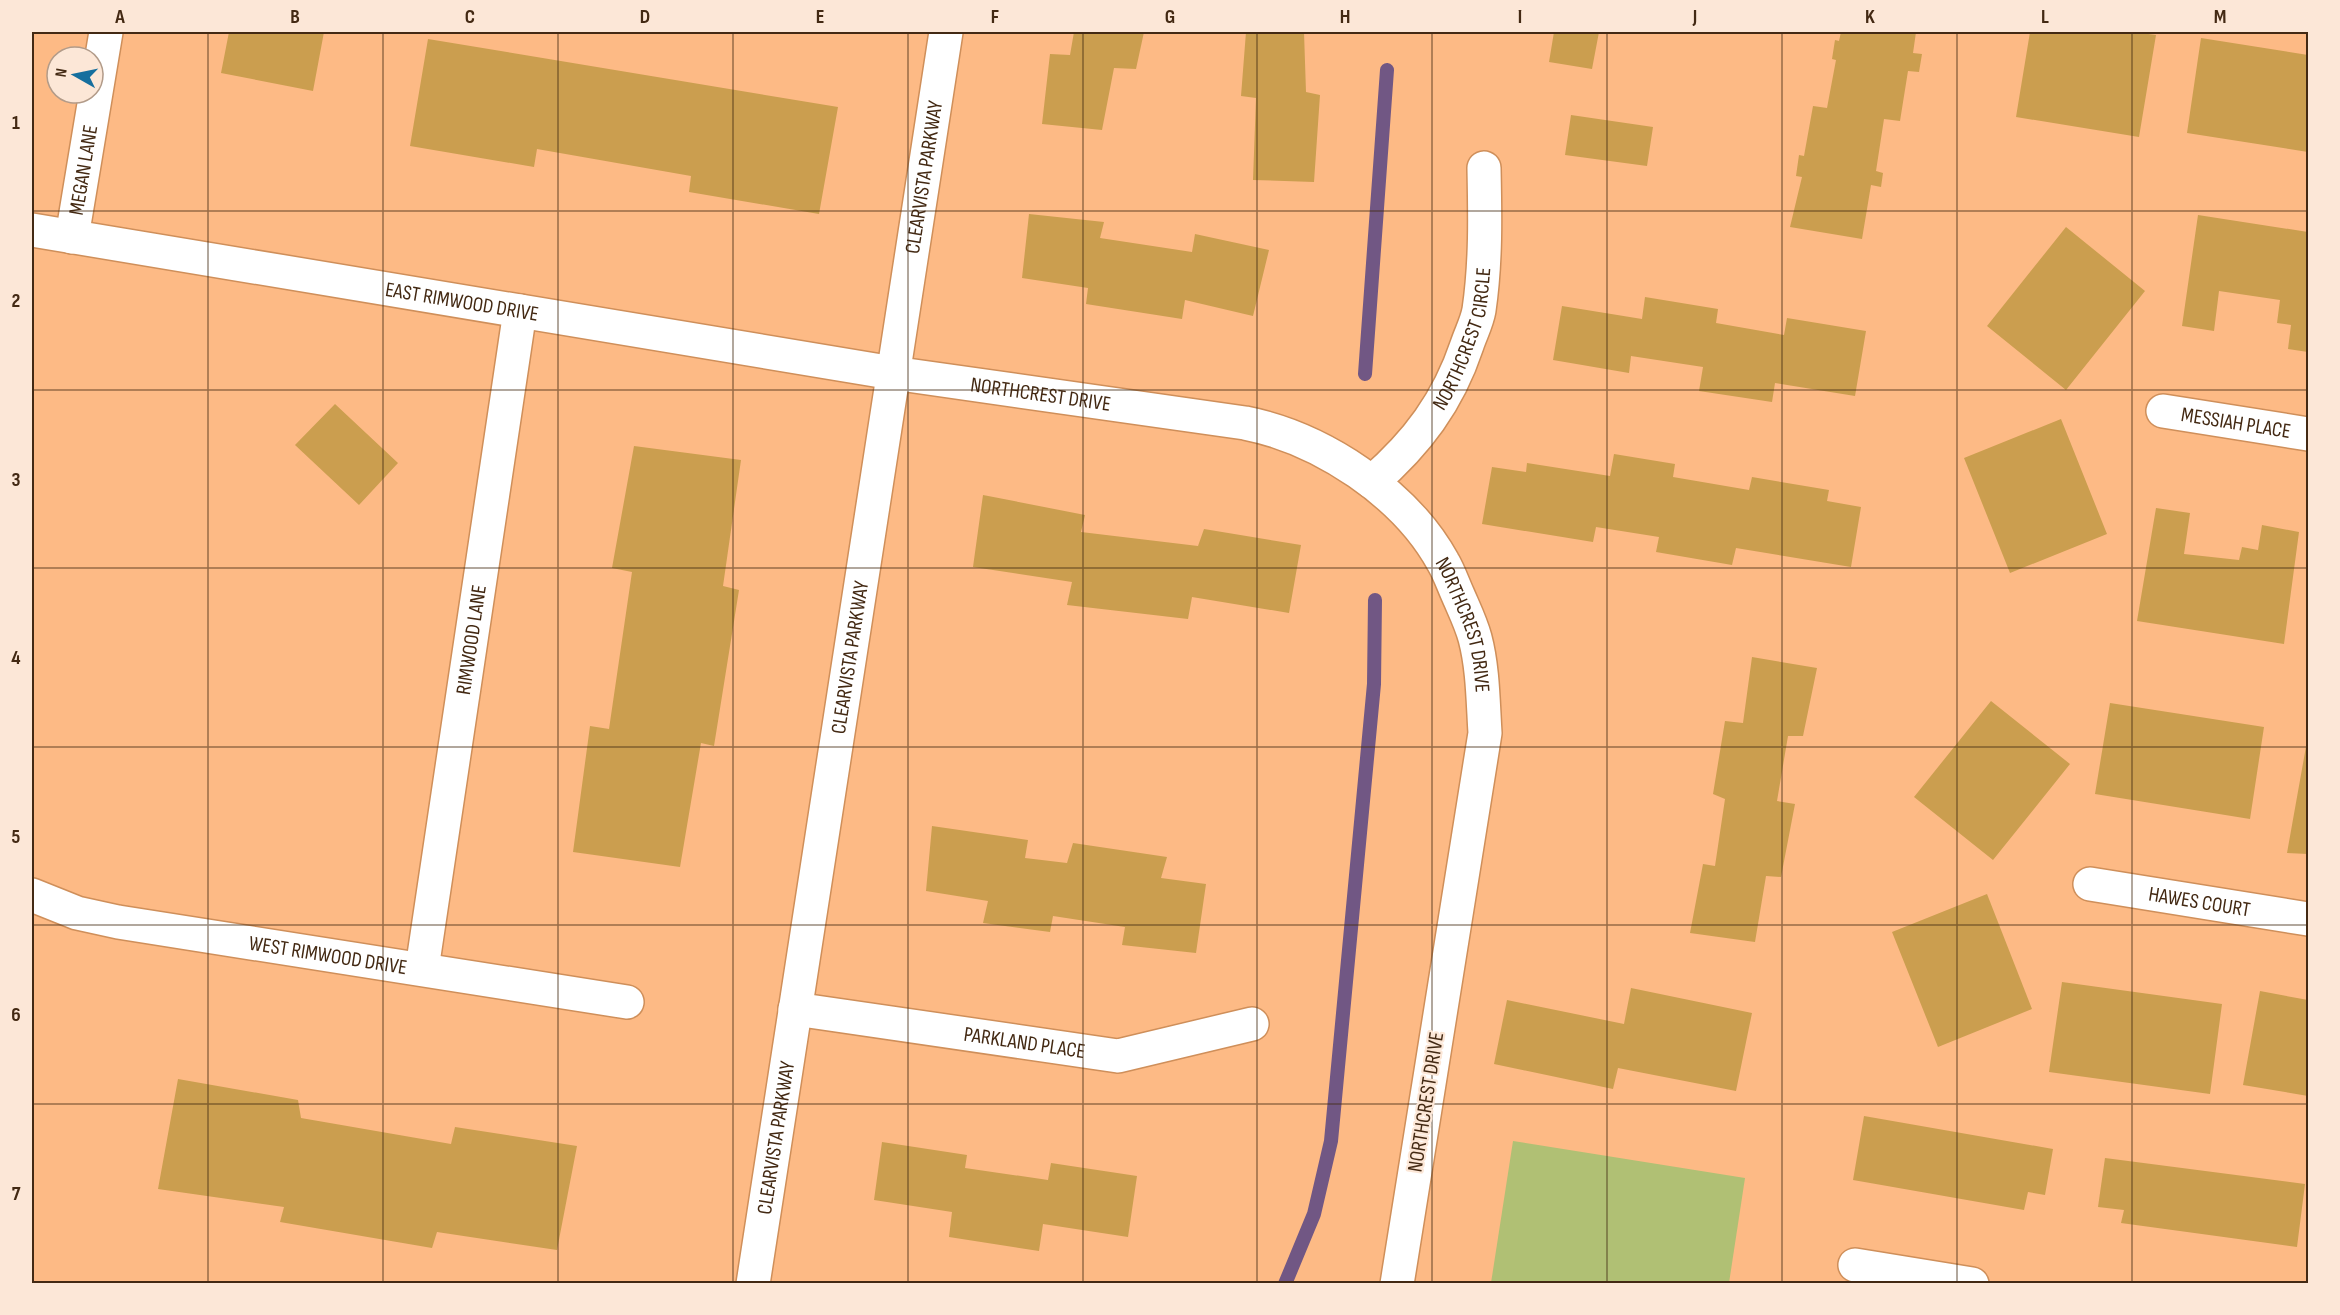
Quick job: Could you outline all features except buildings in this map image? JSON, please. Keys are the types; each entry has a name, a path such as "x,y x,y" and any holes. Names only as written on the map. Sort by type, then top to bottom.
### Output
{"street":[{"name":"MEGAN LANE","path":"72,237 106,32"},
{"name":"CLEARVISTA PARKWAY","path":"753,1284 946,32"},
{"name":"NORTHCREST CIRCLE","path":"1372,482 1402,455 1440,407 1459,370 1479,312 1485,252 1484,168"},
{"name":"EAST RIMWOOD DRIVE","path":"32,230 893,373"},
{"name":"RIMWOOD LANE","path":"422,969 520,311"},
{"name":"NORTHCREST DRIVE","path":"893,373 1261,427 1319,448 1372,482 1411,519 1443,561 1475,638 1480,665 1485,734 1397,1284"},
{"name":"MESSIAH PLACE","path":"2163,411 2308,434"},
{"name":"HAWES COURT","path":"2090,884 2308,919"},
{"name":"WEST RIMWOOD DRIVE","path":"32,895 77,913 118,922 627,1002"},
{"name":"PARKLAND PLACE","path":"795,1009 1118,1056 1251,1023"},
{"path":"1855,1265 1971,1284"}],"green space":[{"path":"1513,1141 1745,1178 1729,1283 1491,1283"}],"waterway":[{"path":"1365,374 1387,70"},
{"path":"1285,1284 1314,1214 1331,1141 1374,684 1375,600"}]}
